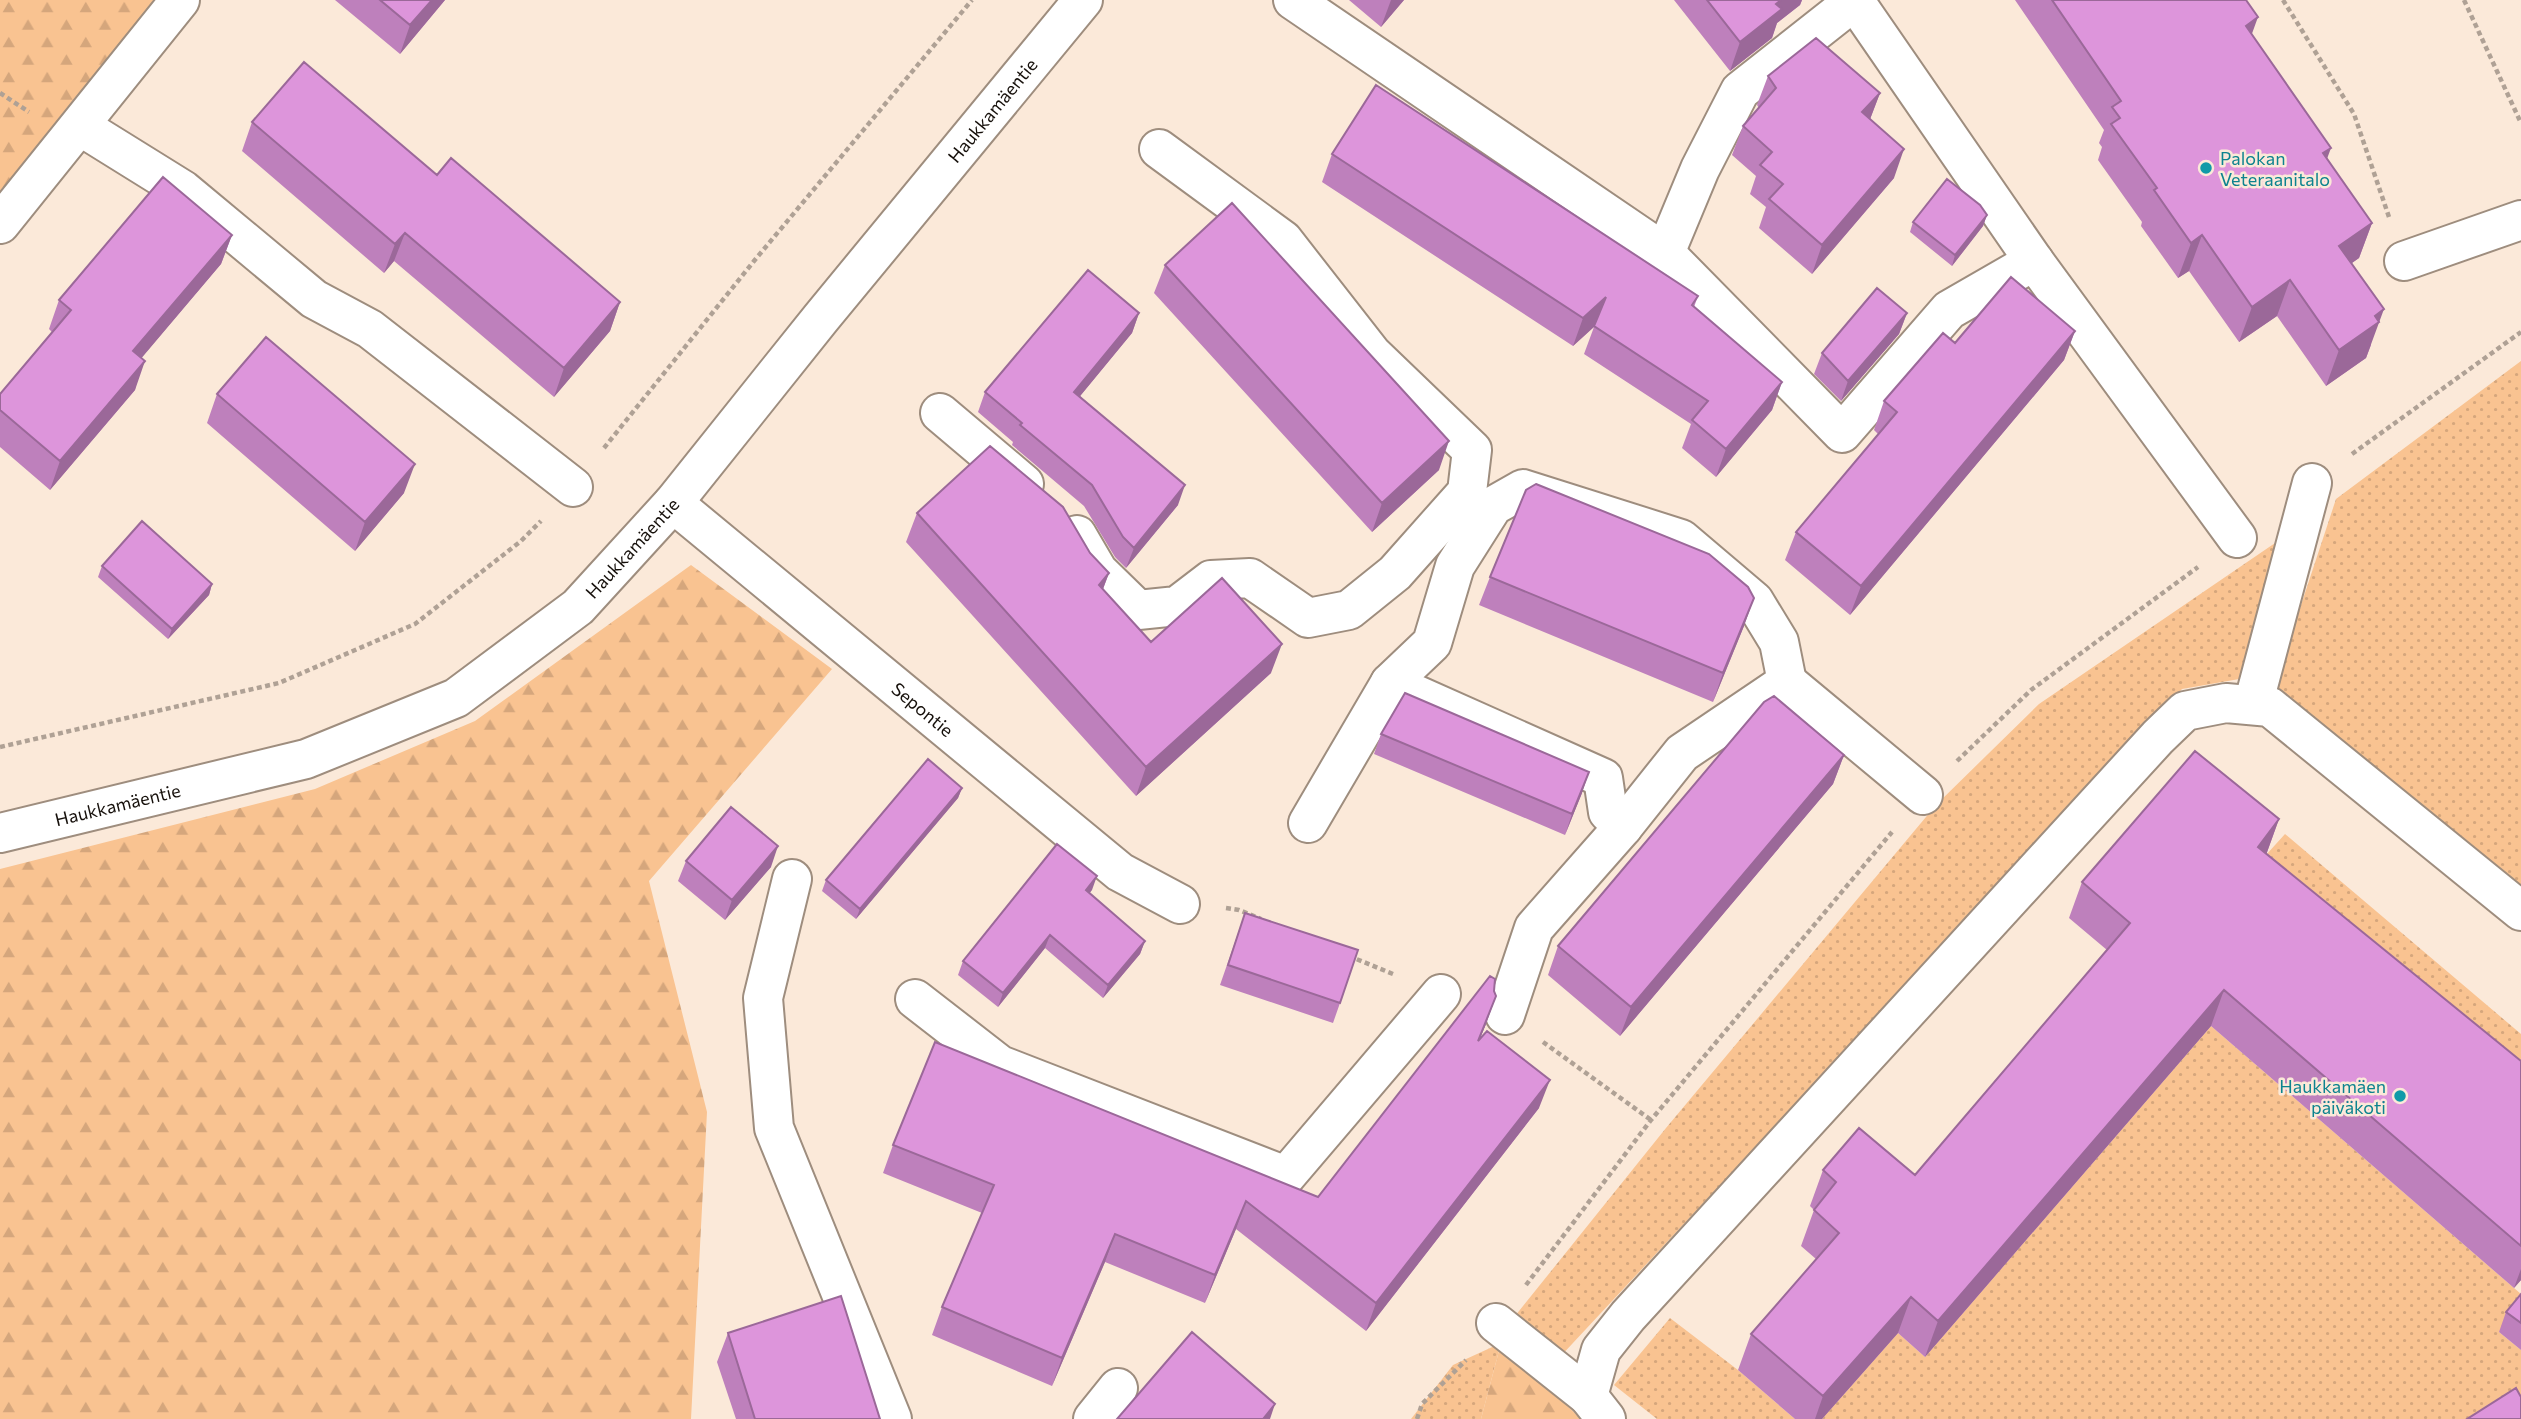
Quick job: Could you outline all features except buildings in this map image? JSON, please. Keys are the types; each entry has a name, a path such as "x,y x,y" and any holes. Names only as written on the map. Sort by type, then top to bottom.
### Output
{"street":[{"path":"0,224 180,0"},
{"name":"Haukkamäentie","path":"0,833 306,759 456,698 578,607 673,503 821,318 1083,0"},
{"path":"1293,0 1665,253 1842,433 1949,310 2034,261"},
{"path":"1665,253 1700,169 1740,91 1854,0 2034,261 2237,538"},
{"path":"80,126 183,190 314,299 370,329 573,487"},
{"path":"940,413 1070,522 1098,571 1138,610 1177,606 1211,580 1250,578 1308,618 1349,610 1395,573 1467,492 1472,450 1373,354 1283,240 1159,149"},
{"path":"2404,261 2521,220"},
{"path":"2253,705 2312,483"},
{"path":"1308,822 1390,683 1432,643 1455,566 1493,506 1523,489 1681,539 1754,601 1779,642 1787,682 1923,795"},
{"name":"Sepontie","path":"673,503 1101,857 1120,872 1180,904"},
{"path":"1505,1014 1534,928 1623,827 1682,753 1787,682"},
{"path":"1390,683 1603,778 1608,811 1623,827"},
{"path":"1487,1336 1597,1408 1601,1350 1628,1316 2158,737 2185,711 2227,702 2270,707 2521,911"},
{"path":"792,879 763,998 774,1128 892,1419"},
{"path":"915,999 1000,1065 1286,1176 1441,994"},
{"path":"1093,1419 1118,1388"}],"path":[{"path":"2283,0 2354,114 2404,261"},
{"path":"2464,0 2521,122"},
{"path":"2312,483 2521,331"},
{"path":"1417,1419 1422,1404 1487,1336 1651,1120 1923,795 2031,690 2237,538"},
{"path":"1422,1404 1422,1419"}],"green space":[{"path":"0,0 160,0 0,195"},
{"path":"2521,361 2521,885 2341,744 2274,687 2336,499"},
{"path":"2278,541 2245,678 2182,689 1559,1358 1511,1321 1666,1128 1936,805 2039,704"},
{"path":"691,565 832,669 649,881 707,1112 691,1419 0,1419 0,869 315,789 475,721"},
{"path":"2285,834 2521,1034 2521,1107 2266,855"},
{"path":"2211,1026 2521,1294 2521,1305 2499,1332 2521,1350 2521,1419 1822,1419 1898,1333 1925,1357"},
{"path":"1670,1318 1738,1370 1795,1419 1657,1419 1614,1385"},
{"path":"1501,1343 1481,1419 1411,1419 1453,1365"},
{"path":"1501,1343 1581,1419 1481,1419"}],"place":[{"name":"Palokan Veteraanitalo","path":"2206,168"},
{"name":"Haukkamäen päiväkoti","path":"2400,1096"}]}
